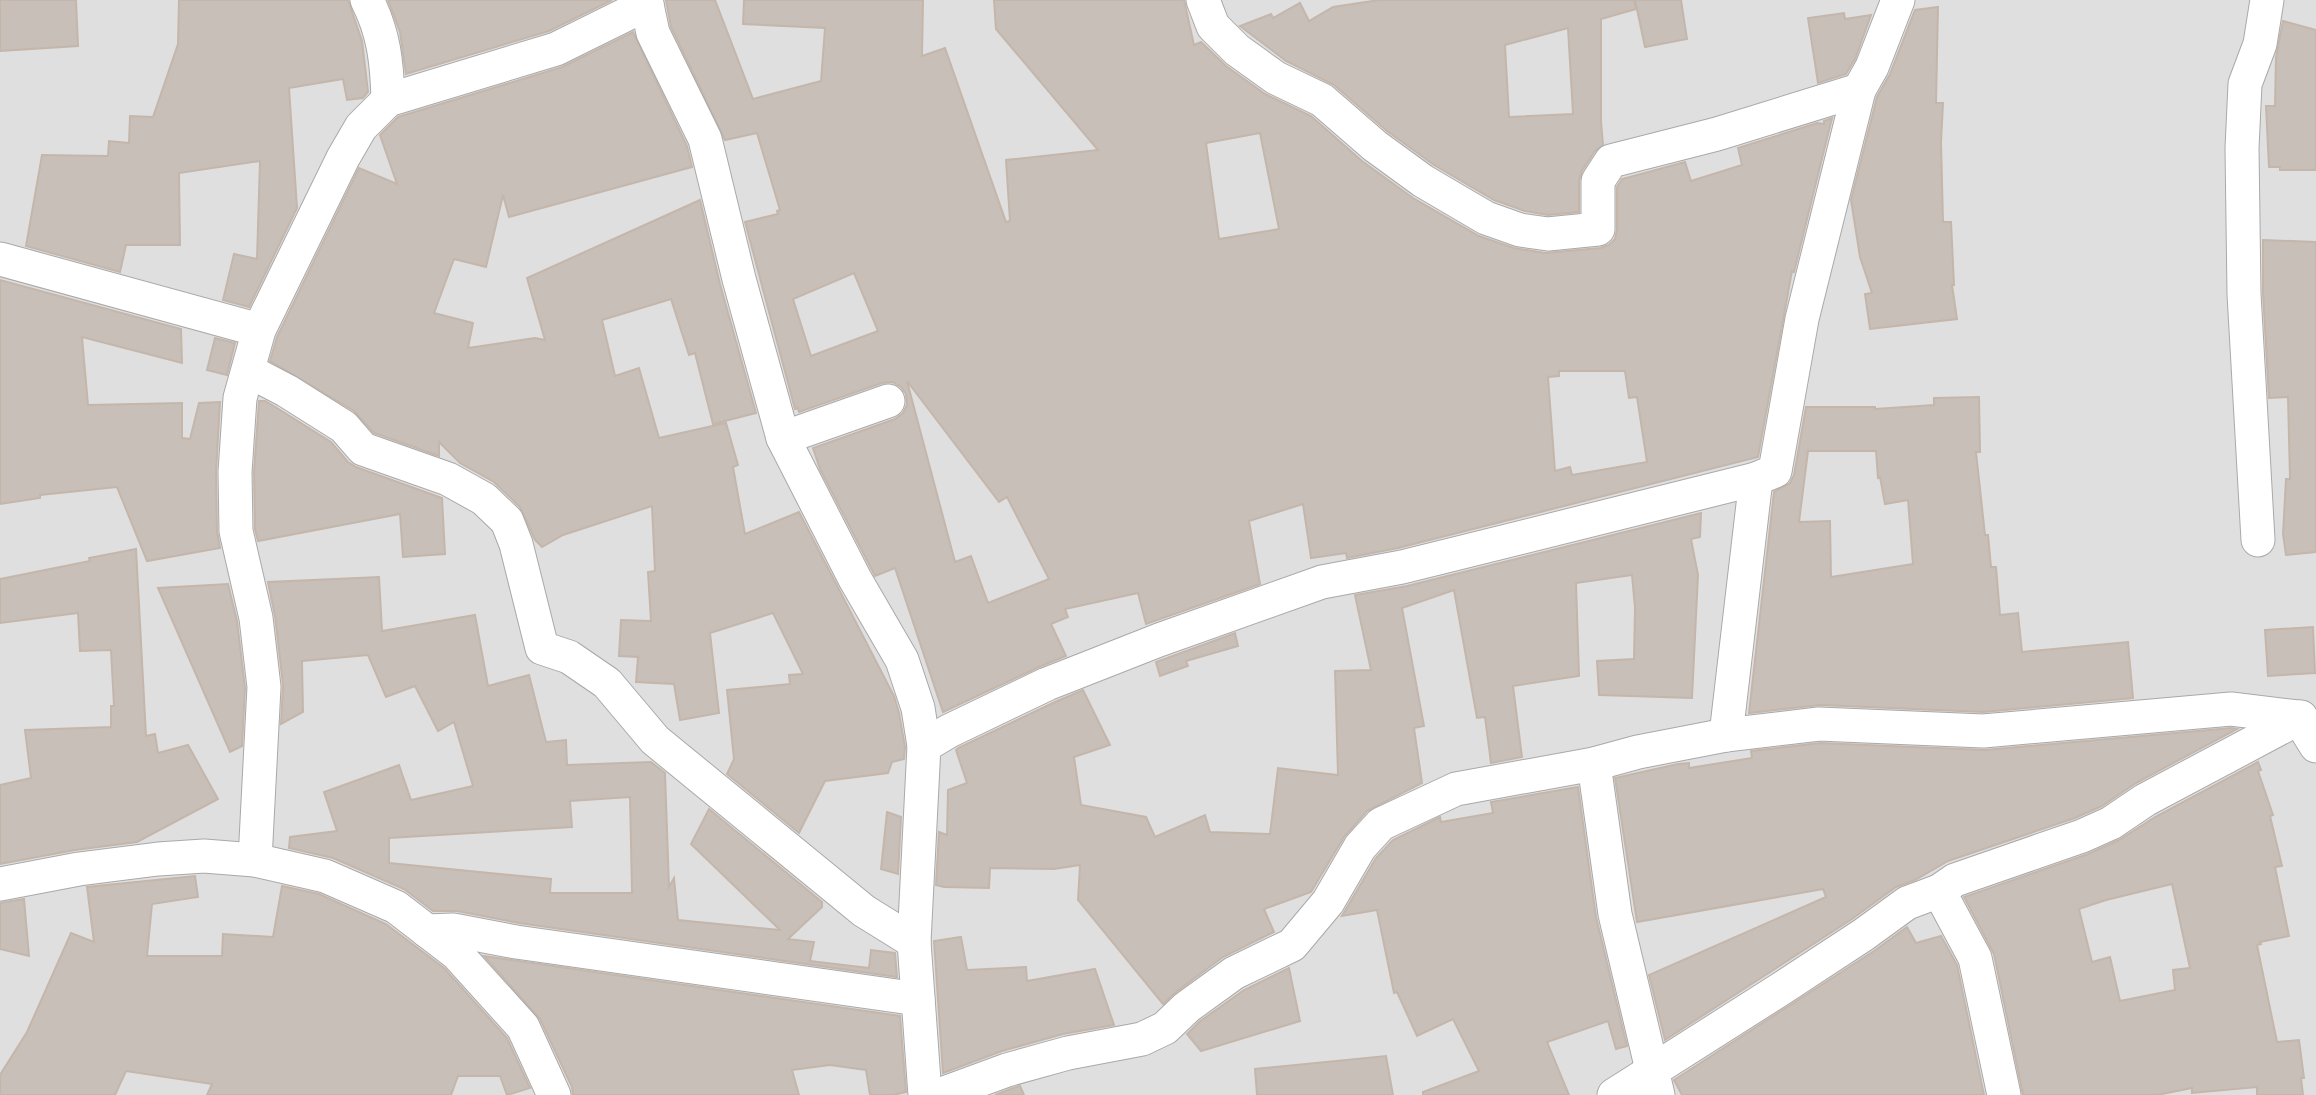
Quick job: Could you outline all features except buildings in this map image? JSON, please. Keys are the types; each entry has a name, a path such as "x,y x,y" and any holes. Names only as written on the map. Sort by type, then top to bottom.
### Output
{"street":[{"path":"367,0 387,61 388,100"},
{"path":"1203,0 1213,26 1237,50 1276,78 1322,100 1375,146 1423,181 1486,218 1520,230 1548,234 1598,229 1598,181 1611,161 1717,134 1859,90"},
{"path":"924,746 949,731 1047,684 1159,640 1322,582 1402,567 1756,479 1775,471 1802,319 1859,90 1872,67 1898,0"},
{"path":"2258,540 2245,321 2242,148 2245,84 2260,44 2267,0"},
{"path":"255,860 264,687 256,618 236,531 237,422 240,398 259,330 343,158 361,127 388,100 556,49 646,2 658,44 705,139 739,279 783,438 855,579 902,660 918,708 924,746 914,942 925,1095"},
{"path":"0,259 259,330"},
{"path":"249,371 344,427 363,449 448,479 484,499 507,521 512,533 542,648 569,657 607,683 655,740 864,911 914,942"},
{"path":"783,438 888,401"},
{"path":"1726,735 1756,479"},
{"path":"939,1095 1007,1070 1068,1053 1142,1039 1165,1028 1187,1007 1234,973 1292,945 1328,902 1360,847 1381,824 1456,789 1594,764 1638,752 1726,735 1819,724 1983,731 2231,709 2307,717"},
{"path":"2307,717 2316,746"},
{"path":"1614,1095 1655,1083 1907,903 1939,891 1955,880 2112,823 2145,800 2307,717"},
{"path":"1594,764 1615,914 1655,1083"},
{"path":"0,884 158,859 204,856 255,860 325,876 396,907 457,954 523,1027 554,1095"},
{"path":"1939,891 1975,958 2004,1095"},
{"path":"426,931 453,930 516,942 918,999"}],"shaded area":[{"path":"0,0 2316,0 2316,1095 0,1095"}]}
